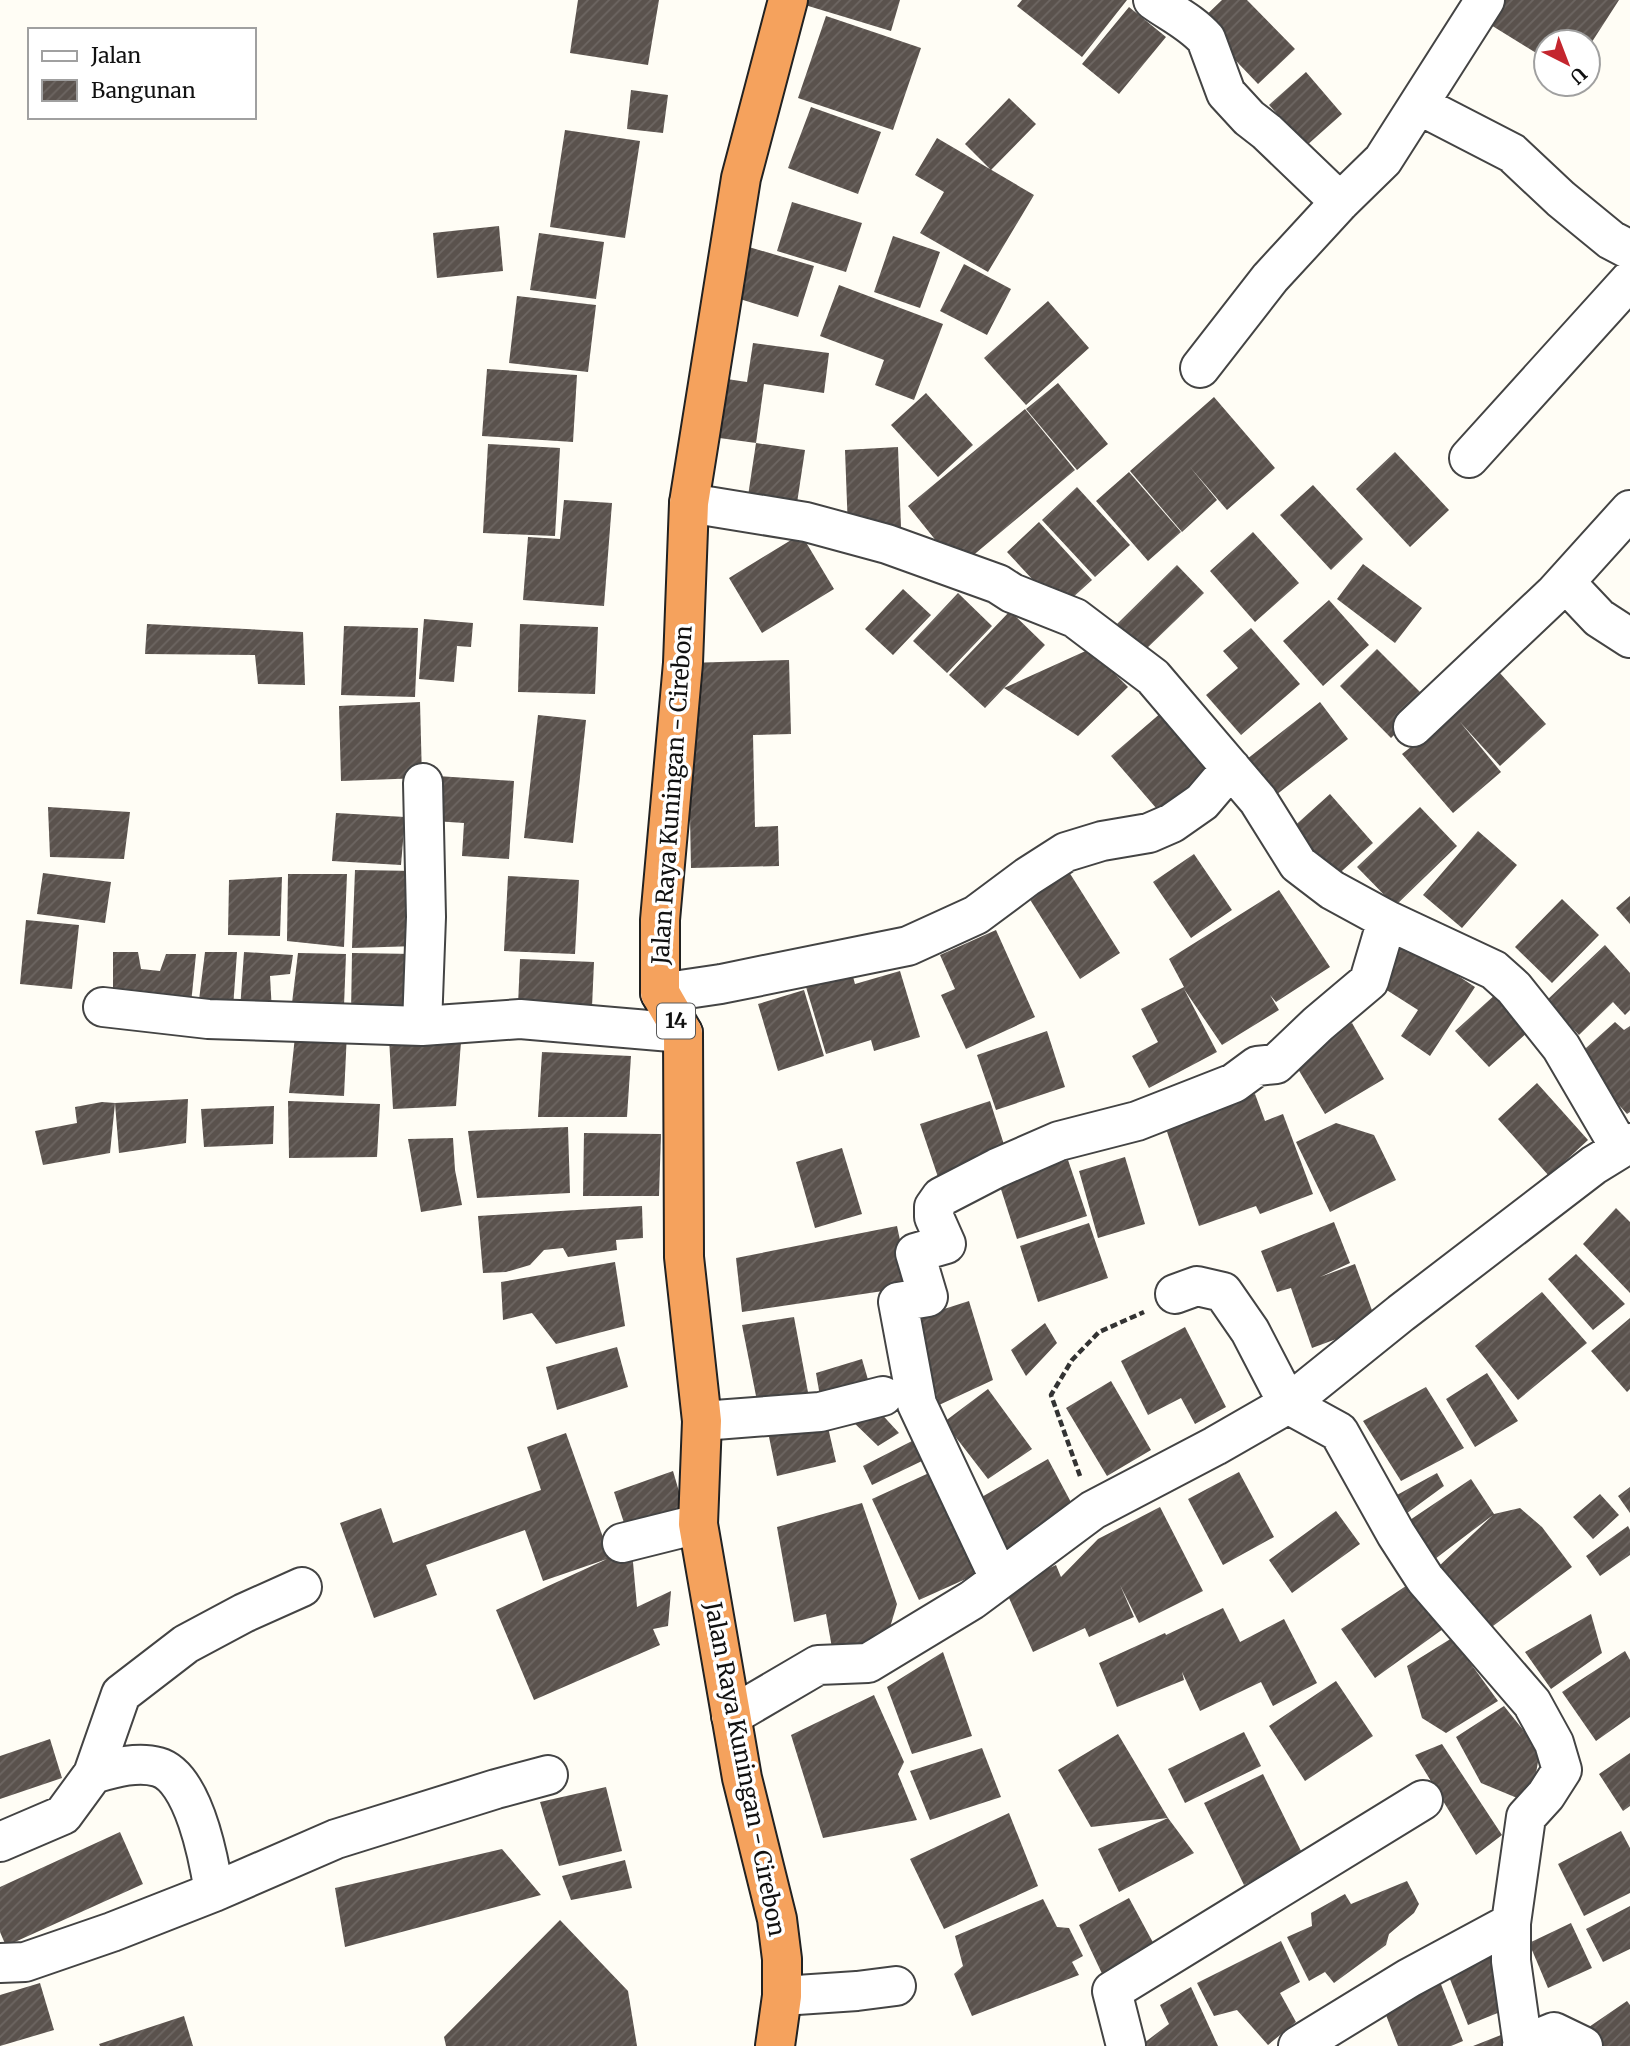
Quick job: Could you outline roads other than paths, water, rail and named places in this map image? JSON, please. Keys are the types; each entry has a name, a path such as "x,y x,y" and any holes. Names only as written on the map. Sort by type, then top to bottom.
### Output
{"highway":[{"name":"Jalan Raya Kuningan - Cirebon","path":"775,2046 782,1996 782,1959 777,1919 742,1778 698,1524 702,1421 684,1257 683,1032 660,993 660,920 683,663 690,503 741,178 788,0"}],"street":[{"path":"1153,0 1201,33 1206,39 1226,93 1249,118 1340,202"},
{"path":"1200,368 1270,278 1383,160 1485,0"},
{"path":"1419,105 1512,153 1561,199 1611,240 1630,250"},
{"path":"1469,458 1630,280"},
{"path":"690,503 806,522 887,544 998,584 1012,593 1075,618 1153,677 1258,800 1298,864 1332,890 1387,920 1494,970 1514,989 1561,1047 1625,1145 1401,1313 1288,1404 1093,1510 972,1600 868,1663 818,1665 731,1716"},
{"path":"1413,727 1565,582 1630,510"},
{"path":"1565,582 1600,618 1630,638"},
{"path":"660,993 908,946 976,915 1066,852 1102,841 1149,833 1172,823 1202,802 1231,768"},
{"path":"422,1026 426,917 423,783"},
{"path":"999,1578 917,1404 898,1302 928,1297 915,1253 946,1244 934,1217 934,1207 941,1197 997,1168 1059,1141 1136,1121 1234,1083 1257,1066 1276,1064 1369,981 1387,920"},
{"path":"103,1007 208,1019 422,1026 520,1019 683,1032"},
{"path":"1175,1294 1197,1286 1223,1292 1250,1331 1288,1404 1339,1432 1396,1534 1425,1579 1532,1703 1554,1744 1562,1770 1546,1795 1526,1817 1511,1923 1511,1961 1522,2046 1554,2032 1583,2046"},
{"path":"702,1421 820,1412 883,1396"},
{"path":"622,1543 698,1524"},
{"path":"0,1842 63,1815 93,1773 121,1695 186,1644 244,1613 302,1587"},
{"path":"93,1773 123,1766 160,1768 180,1783 207,1850 214,1892"},
{"path":"0,1963 25,1962 112,1932 214,1892 336,1839 450,1802 548,1775"},
{"path":"1126,2046 1112,1991 1423,1800"},
{"path":"1298,2046 1409,1978 1511,1923"},
{"path":"782,1996 896,1986"}]}
